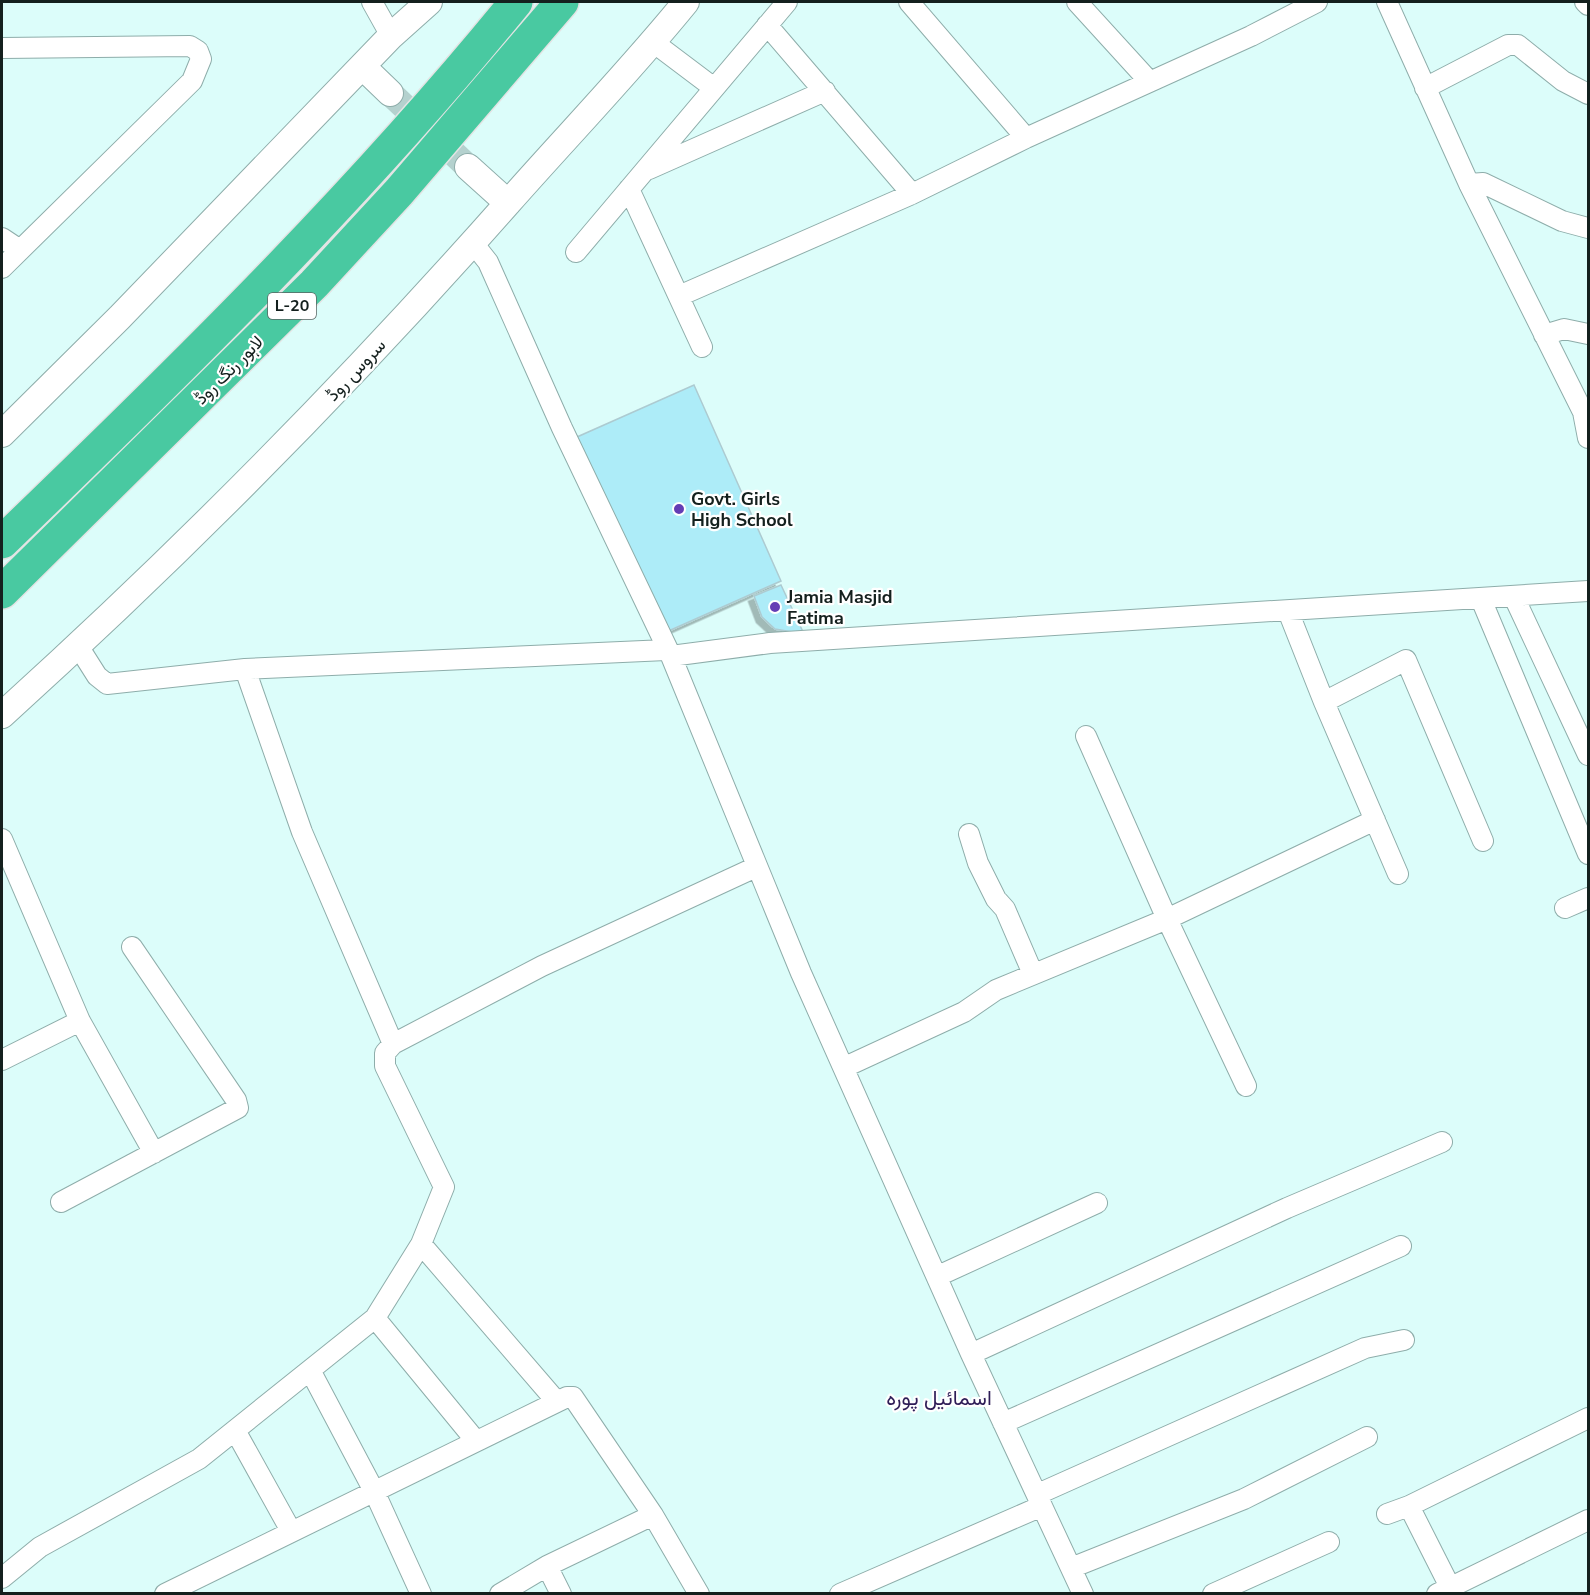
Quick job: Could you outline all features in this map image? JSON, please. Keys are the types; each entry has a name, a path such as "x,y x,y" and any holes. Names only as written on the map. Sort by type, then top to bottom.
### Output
{"highway":[{"name":"لاہور رنگ روڈ","path":"2,542 266,281 407,128 516,2"},
{"name":"لاہور رنگ روڈ","path":"2,592 314,284 399,192 562,2"}],"street":[{"path":"372,2 392,36"},
{"path":"2,434 120,317 392,36 429,2"},
{"name":"سروس روڈ","path":"2,715 78,646 212,517 344,383 473,243 686,2"},
{"path":"576,252 787,2"},
{"path":"909,2 1026,138"},
{"path":"1077,2 1149,81"},
{"path":"679,296 912,194 1026,138 1251,36 1317,2"},
{"path":"1387,2 1469,184 1583,412 1588,438"},
{"path":"1585,2 1588,5"},
{"path":"767,25 912,194"},
{"path":"653,42 714,88"},
{"path":"1425,88 1508,45 1518,45 1563,81 1588,94"},
{"path":"2,48 190,46 198,51 201,59 192,81 2,268"},
{"path":"363,67 390,93"},
{"path":"645,171 825,91"},
{"path":"468,167 508,203"},
{"path":"1469,184 1483,183 1562,221 1588,228"},
{"path":"629,189 702,347"},
{"path":"2,238 20,250"},
{"path":"473,243 488,262 669,653 756,867 971,1354 1083,1593"},
{"path":"1544,335 1564,329 1588,334"},
{"path":"78,646 97,676 107,684 245,669 669,653 770,643 1047,624 1103,624 1587,594"},
{"path":"1514,597 1588,755"},
{"path":"1481,599 1588,854"},
{"path":"1288,611 1324,702 1398,874"},
{"path":"1324,702 1406,660 1483,841"},
{"path":"245,669 302,832 393,1044"},
{"path":"1086,736 1167,919 1246,1086"},
{"path":"845,1067 964,1012 996,990 1167,919 1375,820"},
{"path":"969,834 978,863 996,899 1005,909 1033,974"},
{"path":"2,839 80,1021 154,1153"},
{"path":"2,1578 40,1547 199,1459 311,1372 375,1318 421,1245 444,1187 385,1066 385,1053 393,1044 542,966 756,867"},
{"path":"1565,908 1588,898"},
{"path":"61,1202 238,1108 236,1100 132,947"},
{"path":"2,1060 80,1021"},
{"path":"971,1354 1287,1208 1442,1142"},
{"path":"938,1276 1097,1203"},
{"path":"421,1245 557,1402"},
{"path":"1003,1423 1401,1246"},
{"path":"375,1318 476,1442"},
{"path":"840,1593 1365,1348 1404,1340"},
{"path":"311,1372 374,1491 421,1593"},
{"path":"165,1593 567,1397 573,1397 653,1515 699,1593"},
{"path":"1387,1514 1409,1506 1588,1418"},
{"path":"236,1432 291,1531"},
{"path":"1071,1568 1244,1498 1367,1437"},
{"path":"1409,1506 1443,1590 1588,1520"},
{"path":"500,1593 547,1566 653,1515"},
{"path":"1213,1593 1329,1542"},
{"path":"547,1566 561,1593"}],"building":[{"name":"Govt. Girls High School","path":"694,385 781,581 664,633 577,437"},
{"name":"Jamia Masjid Fatima","path":"781,585 804,634 775,629 762,617 754,596"}],"tunnel":[{"path":"390,93 468,167"}],"place":[{"name":"Govt. Girls High School","path":"679,509"},
{"name":"Jamia Masjid Fatima","path":"775,607"}],"district":[{"name":"اسمائیل پورہ","path":"939,1398"}]}
